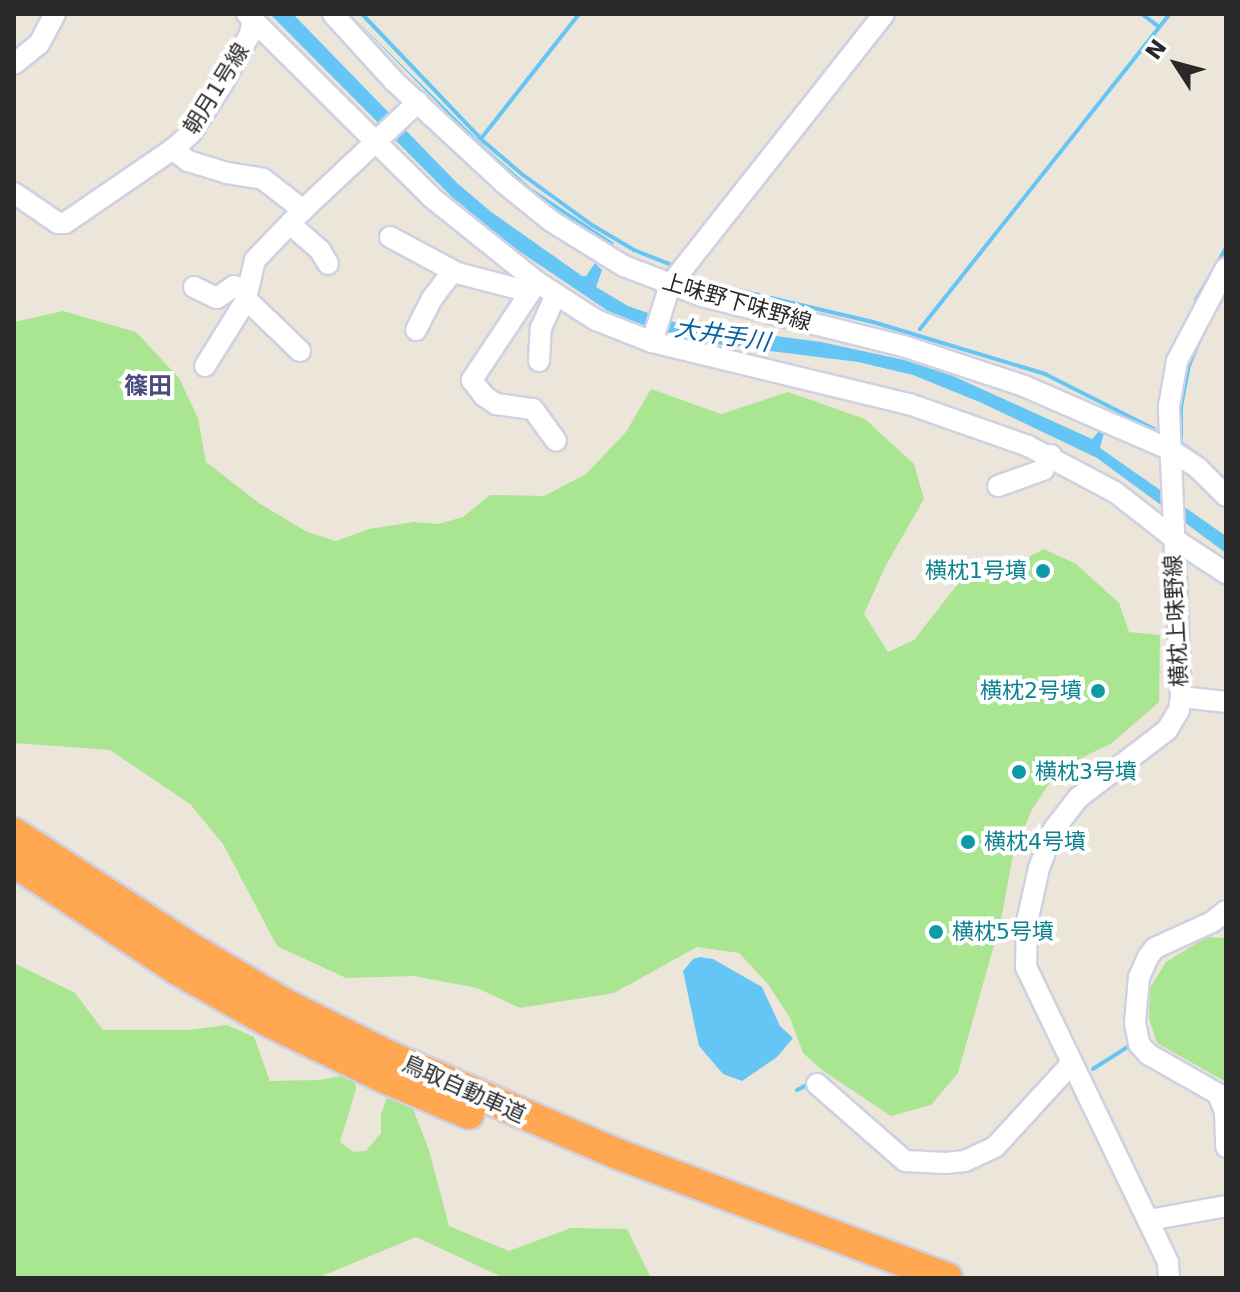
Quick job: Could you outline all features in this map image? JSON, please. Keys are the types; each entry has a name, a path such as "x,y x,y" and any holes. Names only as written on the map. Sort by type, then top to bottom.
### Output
{"highway":[{"name":"鳥取自動車道","path":"14,833 207,958 285,1004 391,1057 629,1159 947,1278"},
{"name":"鳥取自動車道","path":"14,862 176,969 271,1023 387,1079 514,1132 914,1278"}],"street":[{"path":"14,64 39,44 55,14"},
{"name":"上味野下味野線","path":"333,14 413,106 551,221 624,266 738,307 875,339 981,370 1169,449 1198,468 1226,496"},
{"path":"652,342 670,285 884,14"},
{"path":"251,17 431,197 534,287"},
{"name":"朝月1号線","path":"251,17 223,83 191,133 173,149 199,166 263,179 296,217 328,264"},
{"path":"205,366 237,319 247,296 255,260 413,106"},
{"path":"14,193 58,223 65,223 173,149"},
{"path":"390,237 453,271 534,287 556,295 596,320 652,342 909,404 1051,455 1115,492 1226,573"},
{"name":"横枕上味野線","path":"1169,1278 1168,1262 1149,1220 1026,967 1027,922 1039,868 1054,829 1078,798 1167,730 1179,710 1181,697 1169,406 1177,361 1226,268"},
{"path":"416,330 431,300 453,271"},
{"path":"194,287 217,298 234,286 300,351"},
{"path":"534,287 472,380 484,396 496,404 533,409 556,441"},
{"path":"539,361 541,328 556,295"},
{"path":"998,486 1043,470 1051,455"},
{"path":"1181,697 1226,702"},
{"path":"1226,911 1212,922 1155,948 1139,977 1135,1023 1139,1044 1148,1054 1218,1094 1225,1111 1226,1147"},
{"path":"817,1084 905,1161 946,1163 965,1161 995,1147 1071,1064"},
{"path":"1149,1220 1226,1206"}],"green space":[{"path":"63,311 136,332 179,378 198,418 206,462 259,503 307,532 336,541 369,529 414,522 438,524 463,517 490,495 544,496 586,474 626,432 651,389 721,414 788,392 865,419 914,464 924,499 885,567 864,614 888,652 914,640 974,563 999,572 1044,549 1076,564 1119,603 1129,632 1160,635 1159,702 1112,743 1059,769 1031,811 1012,860 1001,920 958,1073 931,1105 891,1116 822,1070 803,1053 790,1018 768,984 739,953 697,947 614,993 520,1008 477,988 414,976 346,978 277,946 223,844 190,804 110,750 14,743 14,322"},
{"path":"1207,937 1226,938 1226,1082 1157,1043 1149,1019 1150,988 1166,962"},
{"path":"14,963 75,993 103,1030 188,1030 227,1025 254,1037 270,1081 320,1080 354,1073 356,1089 340,1142 353,1152 366,1151 381,1133 381,1114 388,1095 408,1096 429,1150 449,1226 509,1251 571,1228 627,1229 651,1278 504,1278 416,1237 317,1278 14,1278"}],"water":[{"name":"大井手川","path":"270,14 293,14 457,183 490,211 582,276 586,276 595,263 602,270 596,287 628,306 677,323 821,342 904,360 953,376 1092,439 1100,430 1104,433 1100,448 1226,536 1226,553 1097,458 982,403 913,375 858,362 699,342 671,336 608,311 516,249 452,197"},
{"path":"350,14 487,149 531,188 614,243 611,247 529,190 472,138"},
{"path":"693,959 713,959 762,987 780,1026 793,1038 777,1057 742,1081 723,1074 699,1046 683,971"}],"waterway":[{"path":"362,14 483,141 523,175 592,225 634,250 672,265"},
{"path":"483,136 579,14"},
{"path":"1142,14 1158,26"},
{"path":"920,329 1170,14"},
{"path":"1196,300 1226,248"},
{"path":"691,279 873,322 1045,374 1154,429"},
{"path":"1204,330 1189,365 1181,407 1181,443 1207,462 1209,468"},
{"path":"1093,1069 1129,1046"},
{"path":"1013,1142 1070,1081"},
{"path":"797,1090 809,1084"}],"place":[{"name":"横枕1号墳","path":"1043,571"},
{"name":"横枕2号墳","path":"1098,691"},
{"name":"横枕3号墳","path":"1019,772"},
{"name":"横枕4号墳","path":"968,842"},
{"name":"横枕5号墳","path":"936,932"}],"district":[{"name":"篠田","path":"148,387"}]}
